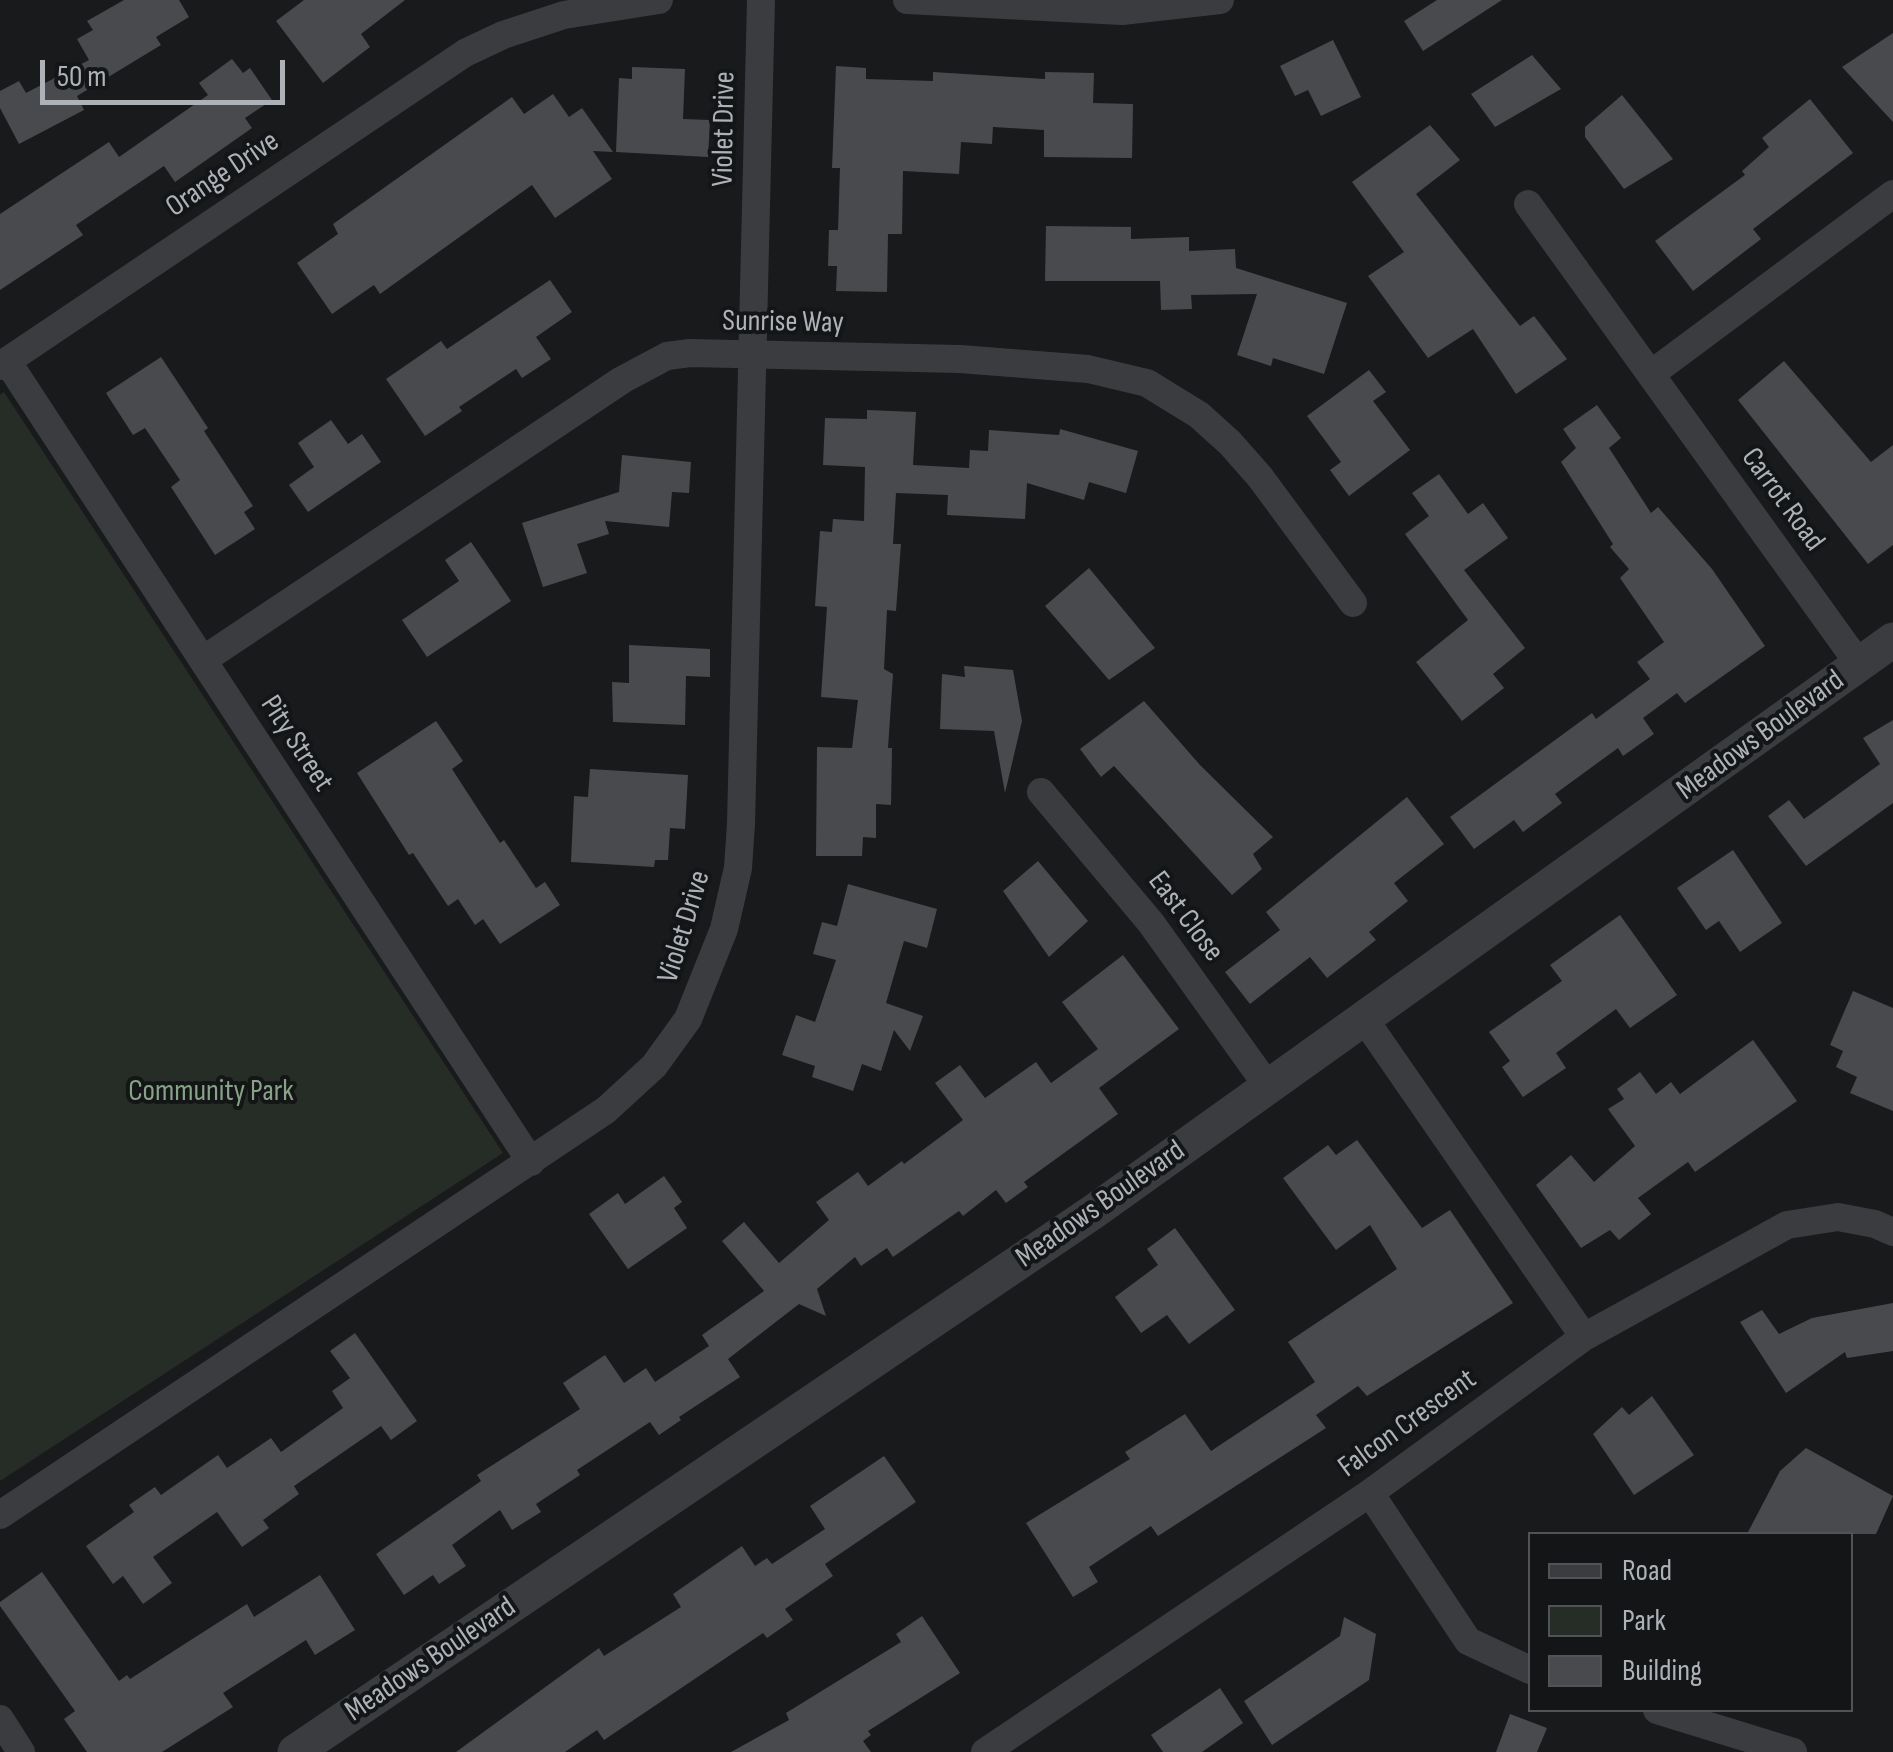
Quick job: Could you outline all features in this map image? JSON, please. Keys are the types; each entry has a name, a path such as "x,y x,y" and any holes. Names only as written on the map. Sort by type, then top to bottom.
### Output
{"street":[{"name":"Orange Drive","path":"3,364 465,53 564,15 659,0"},
{"name":"Violet Drive","path":"0,1515 606,1110 654,1066 688,1020 724,929 738,868 742,824 761,0"},
{"path":"907,0 1122,12 1220,0"},
{"path":"1651,374 1893,194"},
{"name":"Carrot Road","path":"1528,204 1859,664"},
{"name":"Sunrise Way","path":"203,660 644,366 668,356 690,354 980,360 1088,368 1147,384 1199,415 1230,443 1260,476 1352,603"},
{"name":"Pity Street","path":"3,364 203,660 531,1162"},
{"name":"Meadows Boulevard","path":"296,1752 1094,1212 1893,640"},
{"name":"East Close","path":"1041,792 1151,923 1268,1088"},
{"path":"1366,1020 1584,1337"},
{"name":"Falcon Crescent","path":"985,1752 1370,1493 1584,1337 1787,1224 1838,1216 1893,1232"},
{"path":"1370,1493 1468,1642 1528,1669"},
{"path":"1663,1712 1793,1752"},
{"path":"0,1720 22,1752"}],"green space":[{"name":"Community Park","path":"4,392 503,1153 0,1481 0,395"}],"building":[{"path":"124,0 179,0 189,17 156,37 161,45 77,96 84,110 19,144 0,108 0,91 19,81 26,93 89,60 77,39 93,30 87,21"},
{"path":"304,0 405,0 361,34 370,47 323,83 276,21"},
{"path":"1437,0 1502,0 1423,51 1404,21"},
{"path":"1893,33 1893,122 1842,67"},
{"path":"1333,40 1361,97 1321,116 1308,90 1295,96 1280,66"},
{"path":"1532,55 1561,89 1495,127 1471,94"},
{"path":"232,59 243,73 250,68 272,100 245,118 252,128 175,182 164,166 76,225 83,235 0,290 0,214 109,142 119,157 208,95 199,83"},
{"path":"836,66 866,68 866,79 933,81 933,72 1045,79 1045,72 1094,73 1093,103 1133,104 1132,158 1044,157 1044,130 993,127 992,144 961,142 959,174 903,171 902,234 888,234 887,292 836,291 837,266 828,266 829,230 838,230 840,168 832,168"},
{"path":"632,67 685,69 683,119 710,120 708,157 616,152 619,78 632,79"},
{"path":"553,94 569,117 582,108 613,152 593,151 612,179 555,218 532,185 380,294 374,285 332,314 297,263 338,234 333,224 512,97 524,114"},
{"path":"1622,95 1673,159 1624,189 1585,137 1585,127"},
{"path":"1810,99 1853,153 1753,229 1761,239 1693,291 1655,241 1745,175 1742,171 1769,147 1762,138"},
{"path":"1430,125 1460,160 1416,194 1520,326 1534,316 1567,359 1516,394 1473,329 1428,358 1368,276 1404,252 1352,182"},
{"path":"1046,226 1131,227 1131,239 1189,237 1189,251 1235,249 1236,268 1347,303 1324,374 1273,358 1271,366 1237,355 1257,294 1191,295 1192,309 1161,310 1160,281 1045,281"},
{"path":"550,280 572,312 536,337 551,359 522,378 516,369 459,407 462,411 425,436 386,379 441,341 447,349"},
{"path":"161,357 253,506 244,512 255,529 215,555 171,487 180,480 145,428 133,435 106,393"},
{"path":"1784,361 1871,462 1893,445 1893,545 1868,564 1738,400"},
{"path":"1369,370 1386,392 1373,401 1410,450 1349,496 1330,470 1341,462 1307,416"},
{"path":"1597,405 1621,438 1609,448 1651,513 1658,507 1712,569 1765,646 1685,703 1677,693 1643,718 1654,734 1623,756 1618,748 1555,794 1562,803 1523,832 1514,820 1474,849 1450,817 1592,713 1596,719 1650,679 1637,662 1664,642 1620,578 1629,569 1610,547 1613,544 1561,462 1576,448 1563,429"},
{"path":"867,410 916,412 913,465 969,468 970,450 988,451 989,430 1059,435 1060,429 1138,451 1126,493 1089,482 1084,500 1027,483 1025,519 947,515 948,495 896,493 893,544 901,544 896,611 887,610 884,669 893,674 888,748 892,748 891,805 876,804 876,838 863,837 862,856 816,856 817,747 852,748 858,700 821,697 827,607 815,606 820,531 832,532 833,519 864,521 865,467 823,465 825,418 867,419"},
{"path":"331,420 348,444 362,434 381,462 308,512 289,485 314,467 298,443"},
{"path":"622,455 691,462 689,493 672,492 669,527 605,521 609,534 577,544 587,573 543,587 522,523 619,492"},
{"path":"1439,474 1468,514 1483,503 1508,538 1464,570 1525,648 1493,674 1504,688 1462,721 1416,662 1468,620 1405,534 1429,516 1412,493"},
{"path":"471,542 511,601 427,657 402,620 459,581 445,560"},
{"path":"1089,568 1155,648 1109,680 1045,606"},
{"path":"629,645 710,649 710,677 686,676 685,725 613,722 612,682 629,683"},
{"path":"964,666 1013,670 1022,721 1005,793 994,731 940,729 942,674 965,677"},
{"path":"1144,701 1200,765 1273,837 1253,854 1262,869 1232,895 1114,766 1101,777 1080,749"},
{"path":"1893,720 1893,803 1806,866 1768,816 1789,800 1804,819 1880,764 1863,738"},
{"path":"436,721 463,761 452,769 500,843 504,840 536,888 545,882 560,905 500,944 483,919 475,925 458,899 448,906 413,853 409,855 357,773"},
{"path":"590,769 688,775 685,829 670,828 668,860 655,860 654,867 571,862 574,796 588,797"},
{"path":"1407,797 1444,844 1394,883 1408,901 1369,932 1376,940 1327,978 1310,957 1250,1004 1225,972 1280,930 1266,912"},
{"path":"1733,850 1782,923 1740,952 1719,921 1706,930 1677,888"},
{"path":"1038,861 1088,921 1049,957 1003,891"},
{"path":"848,884 937,909 927,948 904,941 886,1003 923,1016 910,1051 894,1030 881,1071 862,1064 853,1091 812,1077 815,1066 782,1055 796,1015 815,1022 836,960 813,954 822,922 837,926"},
{"path":"1620,915 1677,995 1630,1028 1616,1009 1556,1053 1566,1068 1523,1097 1502,1067 1510,1061 1489,1032 1562,981 1550,965"},
{"path":"1123,955 1179,1029 1099,1088 1118,1114 1024,1182 1028,1187 1006,1203 996,1190 963,1216 959,1211 893,1257 887,1248 861,1266 855,1257 817,1289 826,1316 799,1304 728,1359 740,1377 659,1435 650,1422 577,1470 580,1475 536,1504 541,1512 512,1530 500,1510 452,1545 466,1566 439,1584 433,1575 404,1595 376,1554 481,1481 477,1475 580,1409 563,1383 605,1355 624,1383 646,1368 655,1382 709,1346 702,1335 764,1291 722,1241 744,1222 779,1263 829,1220 816,1202 858,1172 868,1186 963,1120 935,1083 960,1065 985,1098 1036,1062 1051,1083 1098,1049 1062,1002"},
{"path":"1853,991 1893,1008 1893,1111 1850,1093 1857,1077 1836,1067 1843,1051 1830,1045"},
{"path":"1753,1040 1797,1101 1695,1172 1688,1162 1638,1198 1651,1214 1619,1240 1610,1230 1581,1248 1536,1185 1571,1155 1594,1182 1635,1146 1608,1109 1624,1099 1617,1089 1640,1072 1656,1094 1671,1082 1680,1094"},
{"path":"1357,1140 1422,1228 1450,1210 1513,1303 1367,1396 1358,1386 1316,1415 1326,1428 1158,1536 1151,1526 1089,1567 1098,1582 1073,1597 1026,1523 1130,1459 1125,1452 1185,1414 1211,1451 1315,1382 1288,1342 1397,1269 1370,1225 1336,1250 1283,1178 1328,1145 1336,1155"},
{"path":"664,1176 682,1202 674,1208 687,1228 628,1269 589,1214 618,1193 625,1204"},
{"path":"1175,1228 1235,1310 1189,1344 1167,1315 1141,1333 1115,1297 1158,1265 1147,1249"},
{"path":"1893,1303 1893,1351 1847,1358 1845,1352 1786,1393 1740,1322 1762,1310 1779,1334 1812,1318"},
{"path":"355,1333 417,1421 391,1440 381,1426 294,1486 299,1494 263,1520 269,1528 242,1547 217,1512 153,1557 172,1583 143,1604 123,1576 113,1584 86,1546 134,1512 129,1505 155,1487 161,1495 218,1455 227,1468 271,1438 281,1452 343,1408 332,1391 350,1378 330,1351"},
{"path":"1652,1396 1694,1455 1634,1495 1593,1434 1622,1407 1629,1415"},
{"path":"1806,1448 1893,1496 1876,1534 1748,1532 1780,1471"},
{"path":"884,1456 916,1502 825,1564 833,1576 785,1609 793,1620 767,1638 763,1633 604,1740 597,1730 565,1752 456,1752 599,1648 604,1656 681,1607 673,1594 742,1546 755,1566 767,1558 772,1564 825,1529 810,1506"},
{"path":"42,1572 119,1681 127,1675 130,1679 247,1604 254,1617 320,1575 355,1630 315,1655 306,1640 223,1693 233,1707 162,1752 87,1752 64,1719 75,1711 0,1606 0,1602"},
{"path":"922,1616 960,1673 868,1731 871,1735 863,1741 871,1752 731,1752 789,1720 786,1713 901,1642 896,1634"},
{"path":"1344,1617 1376,1634 1369,1680 1272,1745 1244,1701 1340,1636"},
{"path":"1220,1688 1243,1723 1202,1752 1163,1752 1151,1735"},
{"path":"1510,1714 1547,1728 1537,1752 1496,1752"}]}
